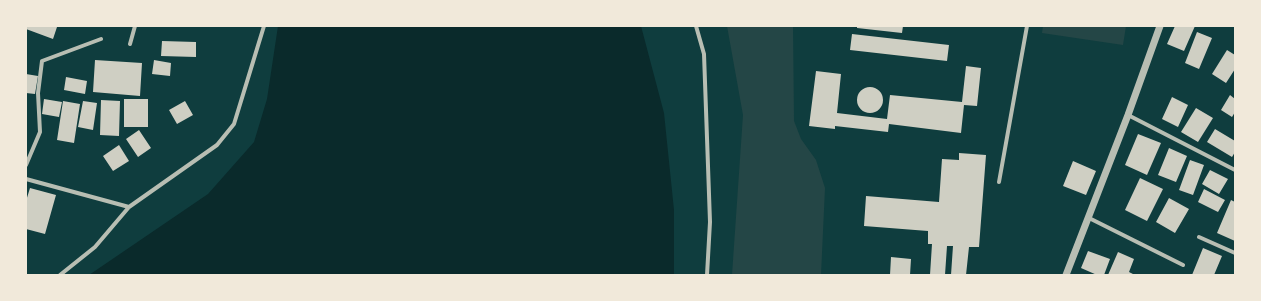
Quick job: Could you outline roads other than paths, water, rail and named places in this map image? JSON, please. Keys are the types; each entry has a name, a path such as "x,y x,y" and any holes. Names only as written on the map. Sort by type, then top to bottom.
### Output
{"street":[{"path":"130,44 135,26"},
{"path":"60,275 95,247 129,207 217,145 234,124 264,26"},
{"path":"696,26 704,54 710,222 707,275"},
{"path":"999,182 1027,26"},
{"path":"1066,275 1128,115 1160,26"},
{"path":"26,165 40,132 38,93 42,61 101,39"},
{"path":"1128,115 1235,169"},
{"path":"26,179 129,207"},
{"path":"1089,218 1183,265"},
{"path":"1199,237 1235,253"}]}
